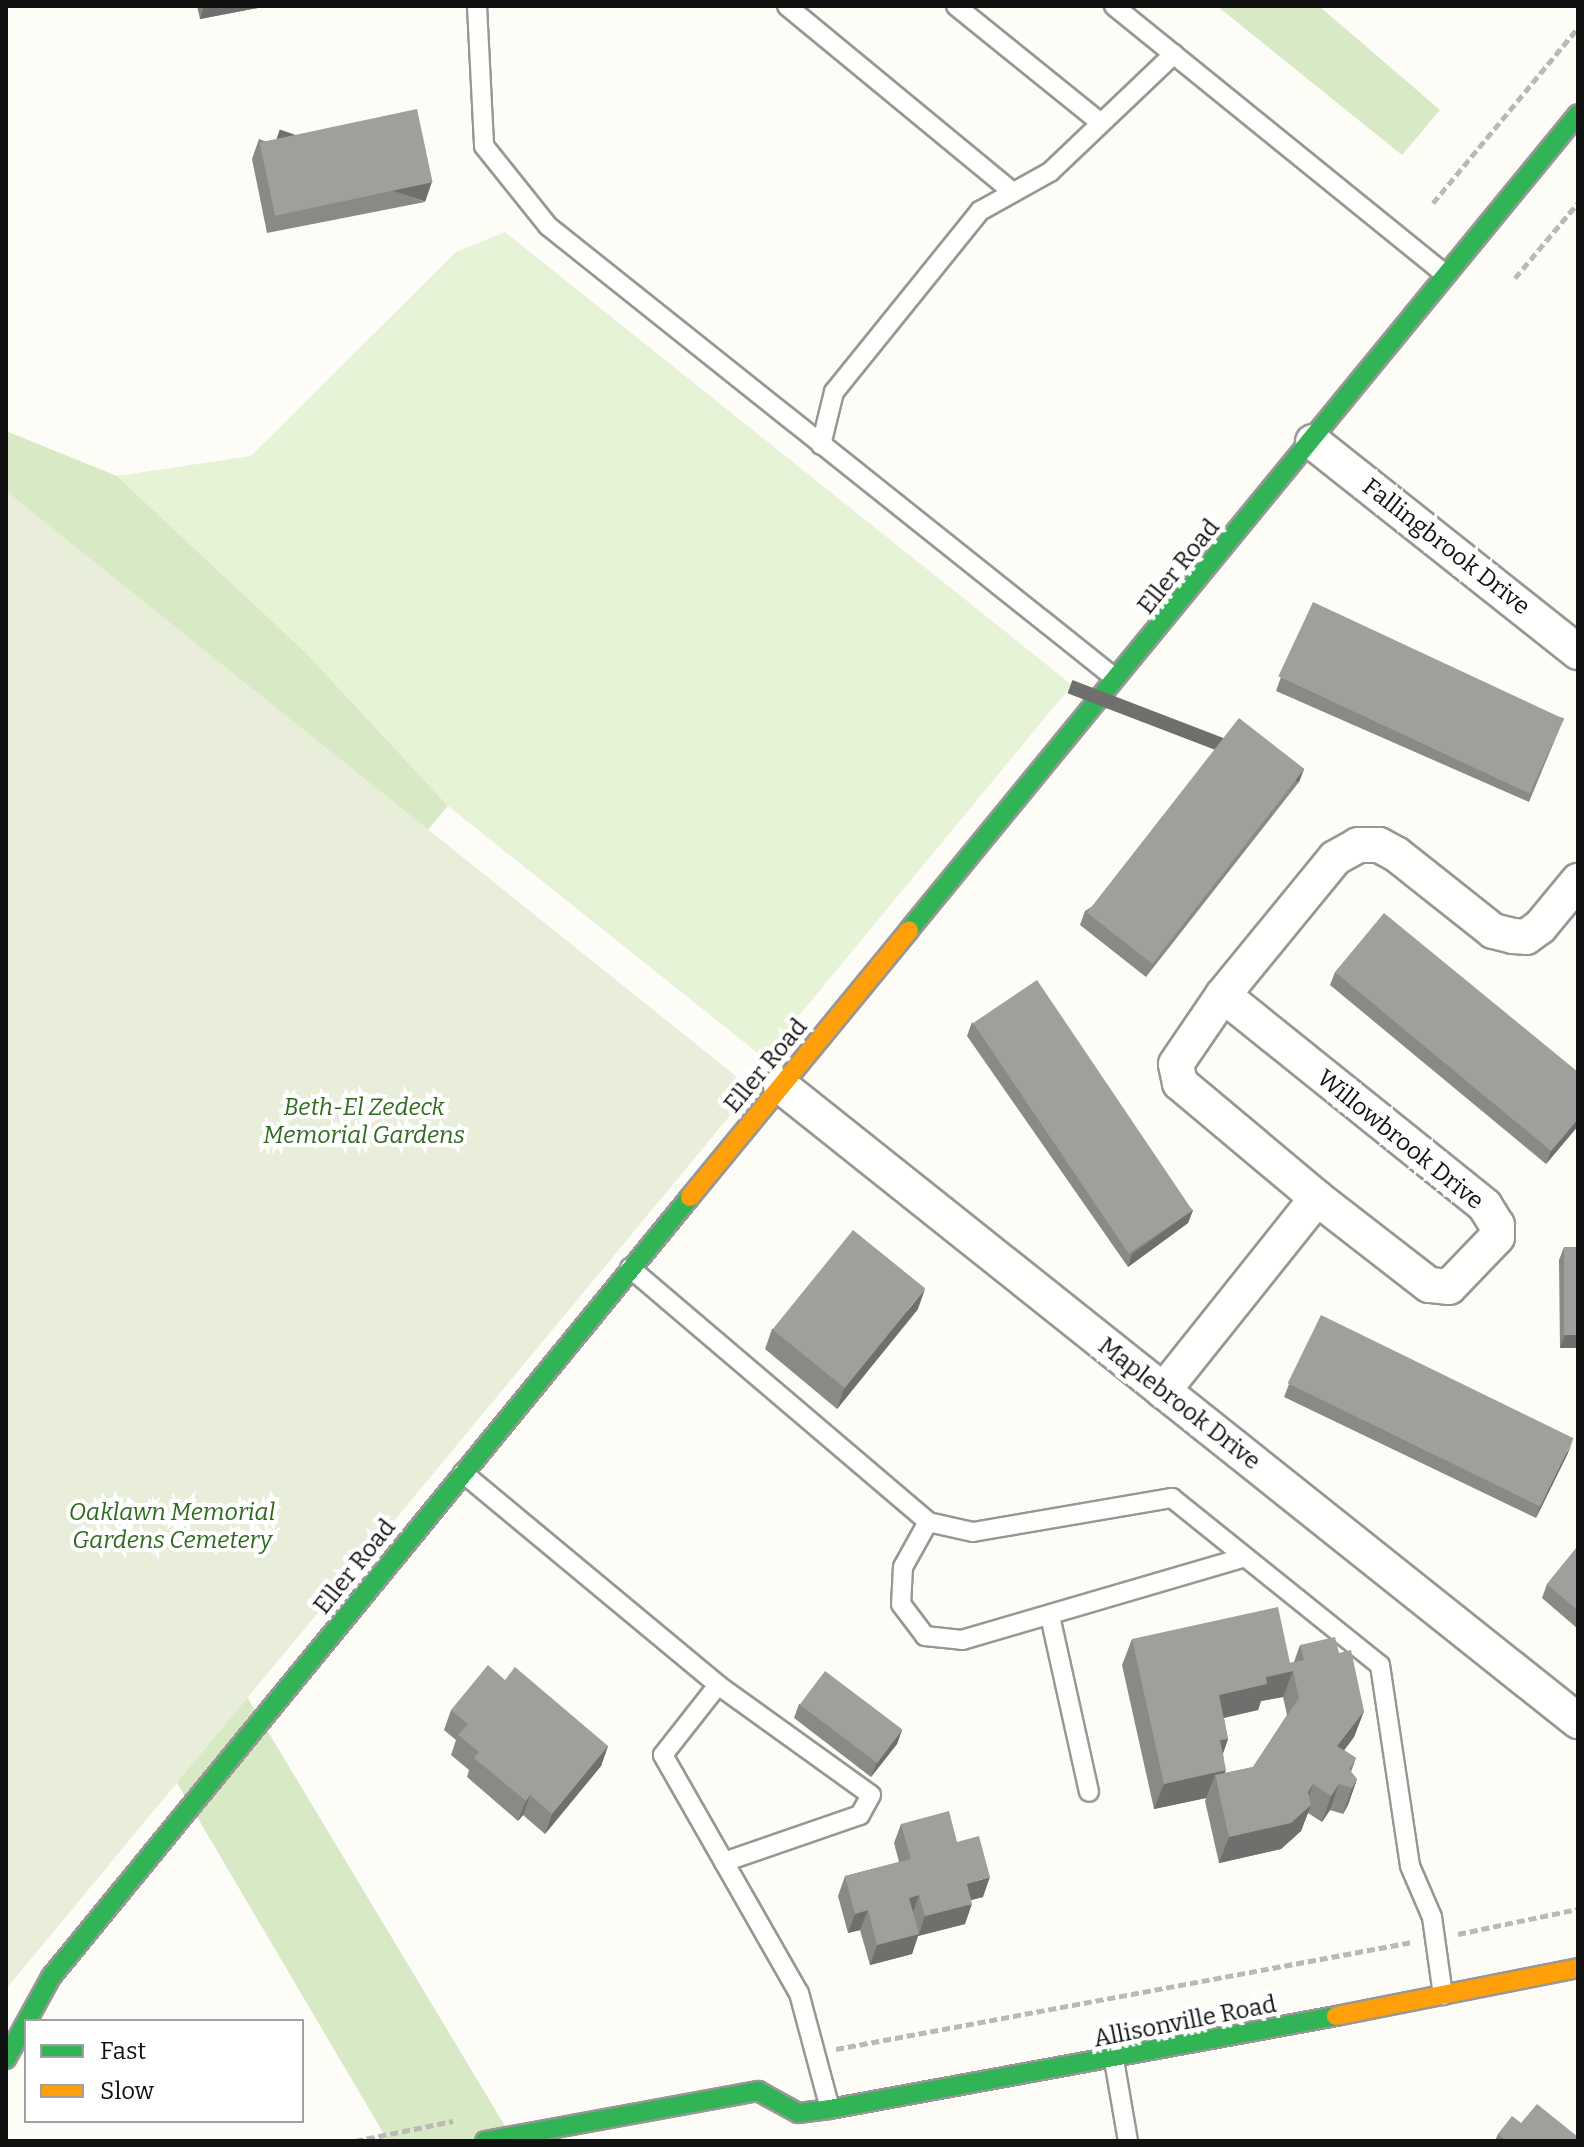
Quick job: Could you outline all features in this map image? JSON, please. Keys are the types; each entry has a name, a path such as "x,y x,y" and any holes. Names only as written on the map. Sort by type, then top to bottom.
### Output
{"street":[{"name":"Eller Road","path":"28,2019 51,1977 630,1268 1313,442 1578,114"},
{"name":"Fallingbrook Drive","path":"1313,442 1578,652"},
{"name":"Willowbrook Drive","path":"1223,995 1485,1206 1497,1225 1497,1237 1449,1287 1429,1285 1317,1198 1180,1083 1176,1064 1223,995 1335,858 1358,845 1379,845 1396,854 1493,931 1513,936 1526,937 1540,927 1578,881"},
{"name":"Maplebrook Drive","path":"781,1086 1578,1721"},
{"path":"1163,1391 1317,1198"},
{"name":"Allisonville Road","path":"485,2141 758,2091 794,2124 830,2109 1114,2060 1578,1968"},
{"name":"Eller Road","path":"6,2059 24,2026"}],"lane":[{"path":"477,6 484,146 548,226 1117,680"},
{"path":"787,6 1013,192"},
{"path":"956,6 1100,122"},
{"path":"1114,6 1446,275"},
{"path":"821,445 834,392 980,211 1050,172 1174,54"},
{"path":"630,1268 928,1522 973,1532 1172,1498 1380,1665 1410,1866 1432,1917 1443,1995"},
{"path":"463,1473 718,1685 871,1795 860,1815 724,1862"},
{"path":"928,1522 903,1567 901,1604 925,1636 962,1640 1245,1557"},
{"path":"1050,1616 1089,1792"},
{"path":"718,1685 663,1755 799,1993 830,2109"},
{"path":"1114,2060 1128,2141"}],"path":[{"path":"1433,203 1578,28"},
{"path":"1515,278 1578,203"},
{"path":"816,2052 1578,1909"},
{"path":"355,2141 468,2118"}],"green space":[{"path":"1217,6 1319,6 1440,110 1402,155"},
{"path":"505,232 1072,685 764,1058 448,806 307,654 117,476 251,456 456,252"},
{"path":"6,431 117,476 307,654 448,806 389,876 6,845"},
{"name":"Beth-El Zedeck Memorial Gardens","path":"6,491 752,1089 6,1989"},
{"name":"Oaklawn Memorial Gardens Cemetery","path":"6,989 240,1685 514,2141 388,2141 170,1771"}],"building":[{"path":"417,109 433,182 275,216 260,142"},
{"path":"1313,602 1564,719 1529,793 1278,676"},
{"path":"1239,718 1304,769 1152,964 1087,913"},
{"path":"1384,913 1578,1072 1578,1119 1551,1151 1335,972"},
{"path":"1037,980 1192,1210 1129,1254 973,1023"},
{"path":"853,1230 925,1289 845,1388 772,1329"},
{"path":"1564,1247 1578,1247 1578,1335 1564,1335"},
{"path":"1321,1315 1574,1438 1540,1506 1288,1383"},
{"path":"1578,1546 1578,1611 1547,1584"},
{"path":"1278,1607 1290,1663 1304,1660 1300,1645 1335,1637 1339,1653 1351,1650 1364,1711 1337,1746 1356,1758 1349,1769 1357,1779 1352,1788 1339,1784 1331,1796 1313,1784 1308,1792 1311,1805 1291,1823 1229,1837 1215,1775 1253,1767 1299,1698 1293,1671 1266,1677 1267,1684 1219,1695 1228,1739 1220,1740 1226,1770 1164,1784 1132,1639"},
{"path":"488,1665 505,1680 515,1667 608,1746 552,1814 530,1795 526,1801 474,1758 479,1752 458,1735 468,1724 451,1710"},
{"path":"825,1671 902,1729 877,1763 800,1705"},
{"path":"949,1811 957,1842 979,1836 990,1877 967,1884 972,1904 925,1916 919,1895 909,1898 919,1934 877,1945 868,1910 855,1914 845,1876 911,1859 901,1824"},
{"path":"1537,2104 1578,2137 1578,2141 1506,2141 1498,2134 1512,2116 1521,2123"}],"traffic: fast":[{"path":"909,930 1578,114"},
{"path":"28,2019 51,1977 690,1197"},
{"path":"485,2141 758,2091 798,2113 830,2109 1336,2016"},
{"path":"6,2059 24,2026"}],"traffic: slow":[{"path":"690,1197 909,930"},
{"path":"1336,2016 1578,1968"}]}
